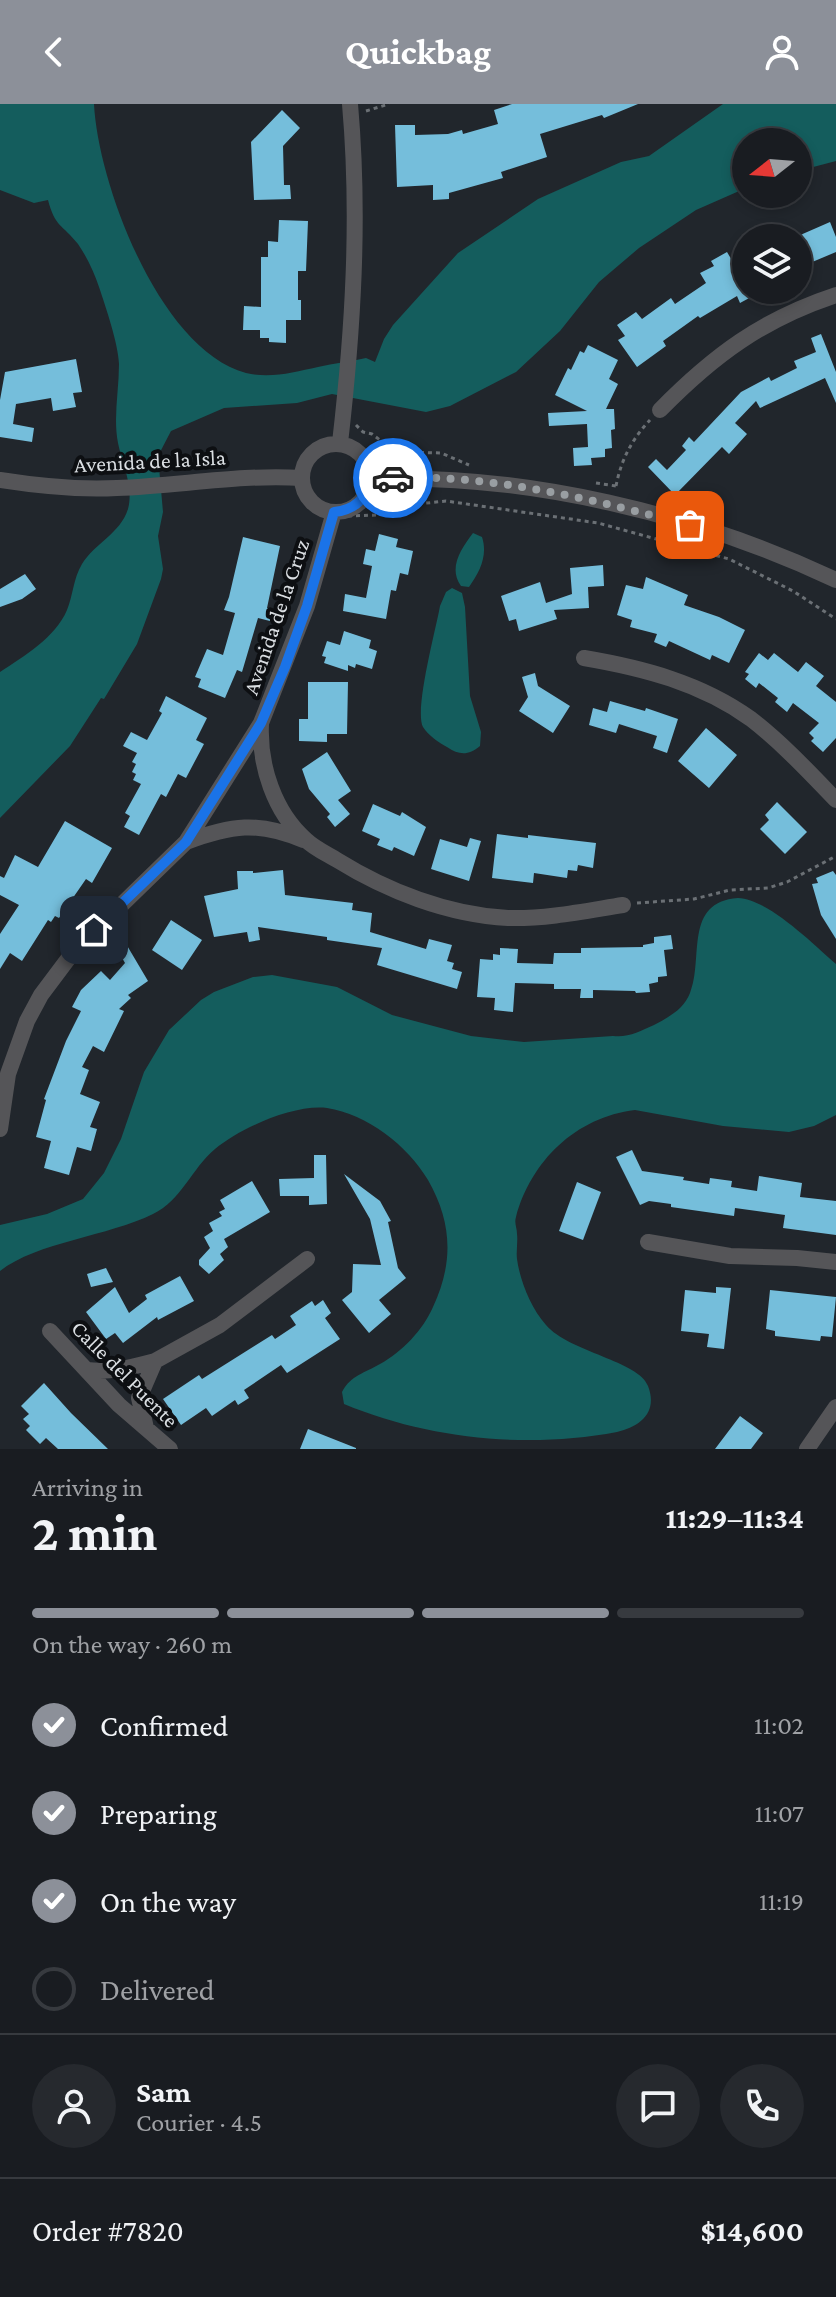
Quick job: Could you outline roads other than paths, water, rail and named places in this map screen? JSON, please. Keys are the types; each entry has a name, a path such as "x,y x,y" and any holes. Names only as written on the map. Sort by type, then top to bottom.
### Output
{"street":[{"path":"340,443 350,354 356,208 350,110"},
{"path":"660,410 713,360 756,329 806,305 836,295"},
{"path":"340,443 365,459 370,479 359,503 333,515 315,505 304,488 302,478 307,460 313,452 340,443"},
{"name":"Avenida de la Isla","path":"0,480 62,487 115,488 259,476 302,478"},
{"path":"370,479 422,477 572,496 749,543 836,580"},
{"name":"Avenida de la Cruz","path":"0,1129 8,1074 17,1045 49,983 74,951 186,842 261,723 302,619 333,515"},
{"path":"584,658 635,666 665,675 725,704 750,719 775,740 836,800"},
{"path":"261,723 260,746 269,783 292,825 307,842"},
{"path":"186,842 212,832 255,826 278,830 307,842 358,873 385,885 474,915 550,917 623,905"},
{"path":"648,1242 730,1256 836,1262"},
{"path":"87,1370 120,1370 155,1361 220,1325 307,1259"},
{"name":"Calle del Puente","path":"50,1331 170,1449"},
{"path":"147,1429 139,1398 155,1361"},
{"path":"807,1449 836,1407"}]}
